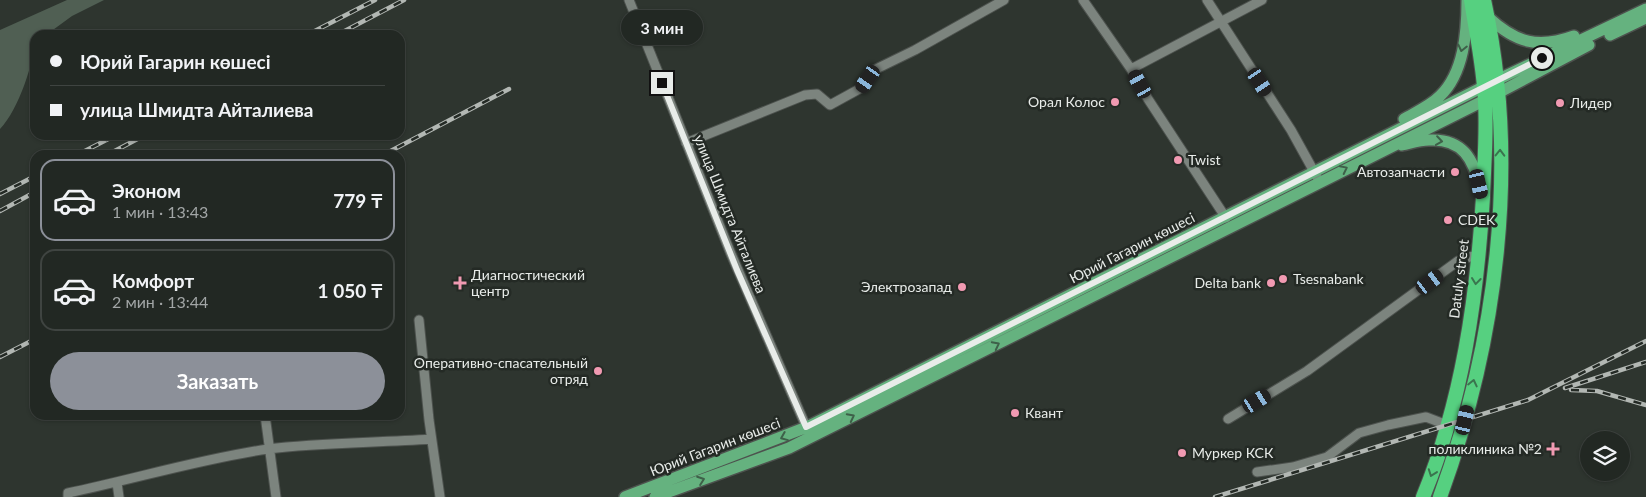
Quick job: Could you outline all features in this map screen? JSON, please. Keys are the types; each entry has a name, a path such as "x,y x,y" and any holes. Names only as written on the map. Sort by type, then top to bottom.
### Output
{"highway":[{"name":"Datuly street","path":"1423,497 1458,385 1474,300 1480,254 1484,93 1469,0"},
{"path":"1440,497 1465,420 1488,314 1496,260 1500,198 1498,86 1484,0"},
{"path":"1482,198 1500,198"}],"main road":[{"path":"1375,142 1395,125 1430,103 1447,88 1457,68 1464,43 1469,0"},
{"name":"Юрий Гагарин көшесі","path":"625,497 809,432 1317,177 1375,142 1484,93 1646,10"},
{"path":"1488,17 1519,38 1542,44 1551,44 1612,26"},
{"name":"Юрий Гагарин көшесі","path":"1498,86 1646,18"},
{"name":"Юрий Гагарин көшесі","path":"656,497 789,448 809,432 1226,218 1391,146 1484,93"},
{"path":"1391,146 1432,139 1448,142 1460,148 1473,162 1482,198"}],"street":[{"name":"улица Шмидта Айталиева","path":"629,0 737,270 809,432"},
{"path":"686,143 806,94 817,94 830,105 861,88 874,70 915,50 1004,0"},
{"path":"1083,0 1131,69 1148,99 1226,218"},
{"path":"1207,0 1290,128 1317,177"},
{"path":"1131,69 1262,0"},
{"path":"1228,418 1306,371 1458,261 1480,254"},
{"path":"419,320 431,439 440,497"},
{"path":"1257,472 1294,467 1326,457 1346,445 1359,433 1388,425 1426,417 1447,425"},
{"path":"266,420 276,497"},
{"path":"68,497 68,493 118,483 176,466 269,449 431,439"},
{"path":"118,483 119,497"}],"green space":[{"path":"67,0 104,0 72,16 53,30 30,30 29,71 13,110 0,129 0,30"}],"railway":[{"path":"317,30 375,0"},
{"path":"347,30 404,0"},
{"path":"393,150 509,89"},
{"path":"87,150 106,140"},
{"path":"116,150 136,140"},
{"path":"0,194 30,179"},
{"path":"0,211 30,195"},
{"path":"1215,497 1528,400 1646,341"},
{"path":"0,357 30,342"},
{"path":"1565,388 1646,362"},
{"path":"1571,390 1597,391 1646,405"}],"place":[{"name":"Орал Колос","path":"1115,102"},
{"name":"Лидер","path":"1560,103"},
{"name":"Twist","path":"1178,160"},
{"name":"Автозапчасти","path":"1455,172"},
{"name":"CDEK","path":"1448,220"},
{"name":"Tsesnabank","path":"1283,279"},
{"name":"Диагностический центр","path":"460,283"},
{"name":"Delta bank","path":"1271,283"},
{"name":"Электрозапад","path":"962,287"},
{"name":"Оперативно-спасательный отряд","path":"598,371"},
{"name":"Квант","path":"1015,413"},
{"name":"поликлиника №2","path":"1553,449"},
{"name":"Муркер КСК","path":"1182,453"}],"route":[{"path":"662,83 737,270 806,427 992,336 1542,58"}]}
